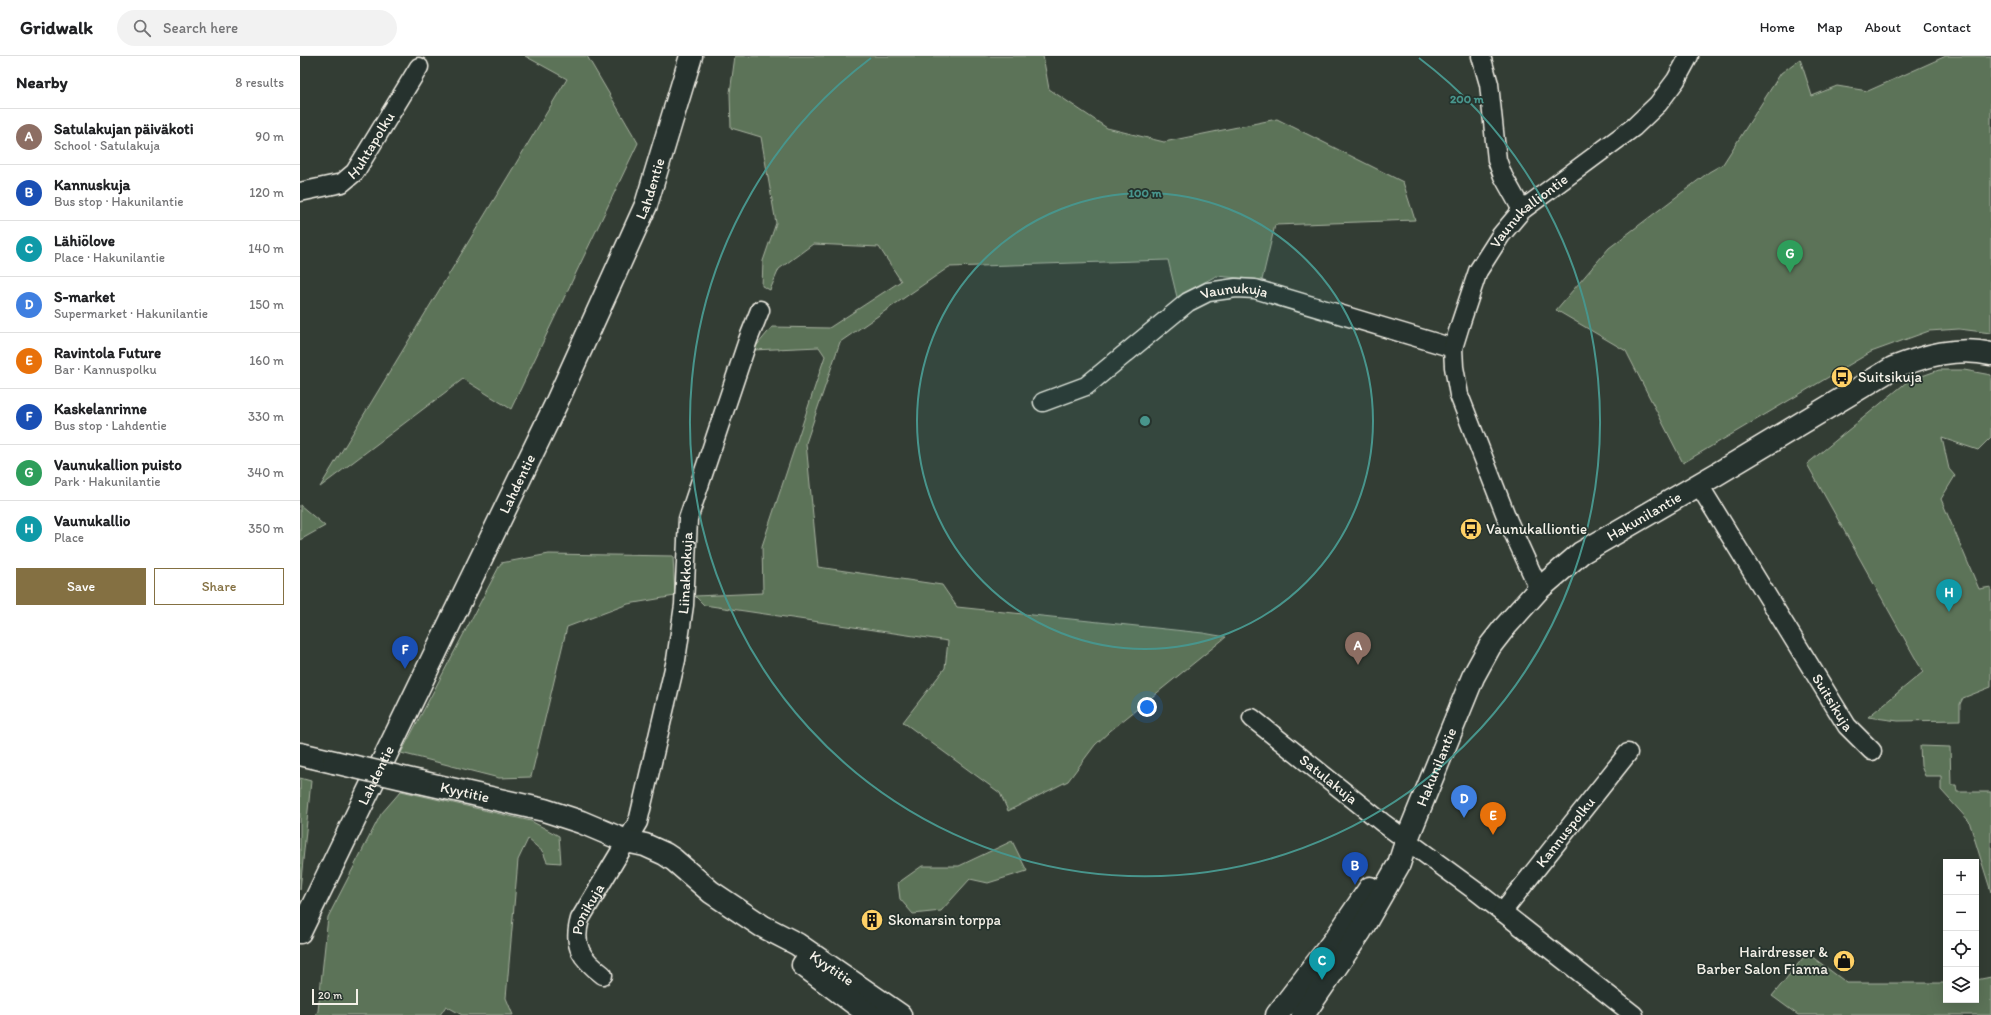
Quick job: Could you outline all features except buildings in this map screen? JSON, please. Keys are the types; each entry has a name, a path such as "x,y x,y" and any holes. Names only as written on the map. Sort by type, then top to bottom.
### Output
{"main road":[{"name":"Lahdentie","path":"300,926 555,406 643,212 691,56"},
{"name":"Hakunilantie","path":"1303,1015 1360,932 1399,864 1407,839 1473,676 1490,646 1539,589 1581,553 1699,485 1893,368 1916,359 1945,352 1991,354"},
{"name":"Kyytitie","path":"300,754 544,810 626,840 640,854 669,873 711,892 762,926 797,944 900,1015"},
{"name":"Hakunilantie","path":"1276,1015 1343,927 1366,894 1388,857 1407,839"},
{"name":"Lahdentie","path":"300,932 314,900"},
{"name":"Kyytitie","path":"762,926 792,956 870,1015"}],"street":[{"path":"1481,56 1489,84 1497,160 1503,176 1522,210"},
{"name":"Vaunukalliontie","path":"1539,589 1508,521 1498,492 1463,409 1454,367 1453,348 1478,271 1500,235 1522,210 1634,127 1658,104 1676,80 1689,56"},
{"name":"Huhtapolku","path":"300,192 342,183 355,172 419,67"},
{"name":"Vaunukuja","path":"1043,402 1086,386 1188,302 1208,292 1236,288 1255,289 1453,348"},
{"name":"Liinakkokuja","path":"626,840 638,822 676,660 684,605 688,519 748,340 760,310"},
{"name":"Suitsikuja","path":"1699,485 1847,726 1872,751"},
{"name":"Satulakuja","path":"1252,718 1634,1015"},
{"name":"Kannuspolku","path":"1502,912 1628,753"},
{"name":"Ponikuja","path":"603,975 592,966 579,951 578,927 580,919 626,840"}],"green space":[{"path":"525,56 587,56 638,143 511,409 463,379 320,487 567,79"},
{"path":"735,56 1043,56 1049,89 1107,128 1164,142 1277,119 1403,182 1415,220 1275,225 1262,280 1216,276 1177,297 1168,260 949,267 840,342 806,443 818,567 942,585 957,607 1203,633 1226,637 1110,731 1095,745 1068,781 1008,811 1000,793 903,722 945,668 948,641 704,605 695,596 763,593 762,546 825,356 819,347 753,350 772,327 829,328 901,281 879,247 813,244 779,269 770,290 762,286 763,261 776,223 761,137 731,128 730,93"},
{"path":"1946,56 1991,56 1991,333 1959,329 1929,331 1871,352 1683,463 1626,351 1556,310 1609,248 1709,172 1723,164 1781,73 1800,59 1812,96 1837,86 1868,91"},
{"path":"1939,370 1964,370 1991,375 1991,437 1978,450 1942,438 1949,469 1955,476 1941,499 1979,589 1991,587 1991,687 1963,698 1960,704 1960,720 1898,721 1868,717 1923,672 1807,464 1908,381"},
{"path":"300,505 325,526 300,540"},
{"path":"549,554 673,556 675,596 628,604 567,627 531,777 499,778 401,753 501,563"},
{"path":"1920,746 1950,747 1951,785 1956,785 1957,792 1991,792 1991,892 1969,821 1941,790 1941,776 1925,776 1921,766"},
{"path":"300,778 311,781 300,890"},
{"path":"401,791 531,821 559,836 561,863 547,862 543,852 528,839 518,860 506,998 513,1015 462,1015 446,1006 440,1015 316,1015 318,1011 328,917 381,814"},
{"path":"1012,841 1027,871 988,883 970,879 941,911 913,914 900,899 898,883 922,866 959,866"},
{"path":"1807,953 1847,983 1943,983 1943,1003 1979,1003 1979,979 1991,977 1991,1015 1798,1015 1772,996"}],"place":[{"name":"Vaunukallion puisto","path":"1790,273"},
{"name":"Suitsikuja","path":"1842,377"},
{"name":"Vaunukalliontie","path":"1471,529"},
{"name":"Vaunukallio","path":"1949,612"},
{"name":"Satulakujan päiväkoti","path":"1358,665"},
{"name":"Kaskelanrinne","path":"405,669"},
{"name":"S-market","path":"1464,818"},
{"name":"Ravintola Future","path":"1493,835"},
{"name":"Kannuskuja","path":"1355,885"},
{"name":"Skomarsin torppa","path":"872,920"},
{"name":"Hairdresser & Barber Salon Fianna","path":"1844,961"},
{"name":"Lähiölove","path":"1322,980"}]}
